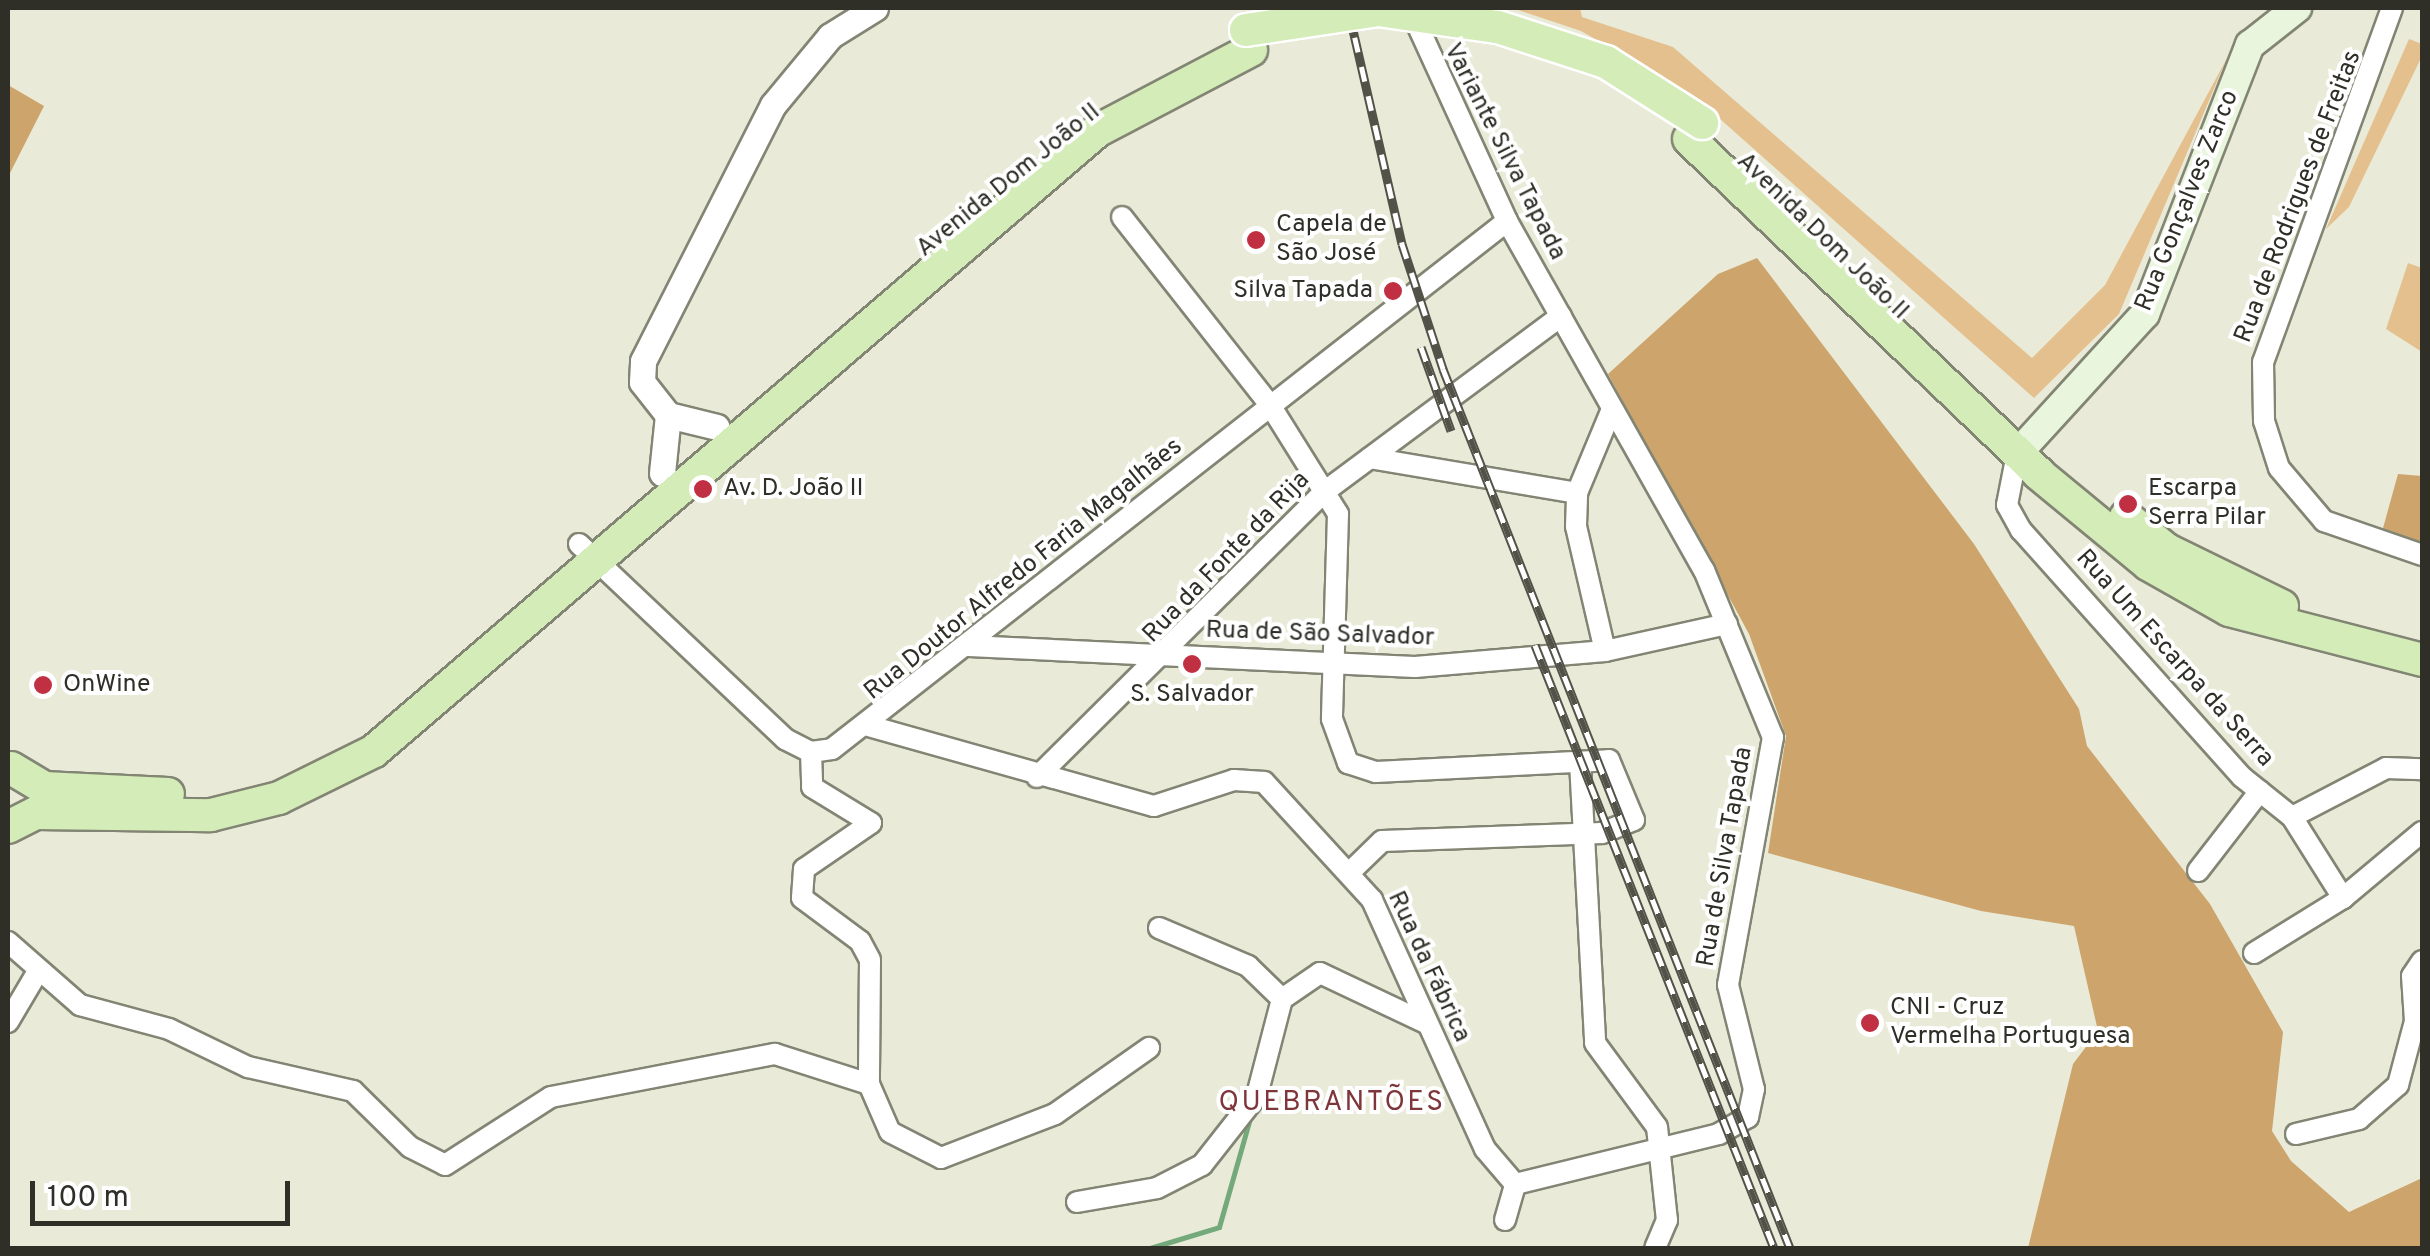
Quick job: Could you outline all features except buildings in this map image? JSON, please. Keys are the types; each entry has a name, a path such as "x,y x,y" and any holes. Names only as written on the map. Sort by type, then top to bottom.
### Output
{"main road":[{"name":"Rua Gonçalves Zarco","path":"2024,446 2145,314 2250,44 2297,8"},
{"name":"Avenida Dom João II","path":"8,827 36,812 212,816 279,798 374,751 586,552 662,473 1085,114 1248,40 1378,32 1493,47 1597,81 1695,131 2024,446"},
{"name":"Avenida Dom João II","path":"9,763 44,788 135,796 208,793 272,776 362,732 1097,131 1248,40"},
{"path":"2024,446 2167,550 2261,600 2422,638"},
{"path":"2024,446 2148,564 2229,610 2422,660"},
{"path":"8,827 9,763"}],"street":[{"path":"662,473 668,415 640,371 728,185 800,66 875,8"},
{"name":"Variante Silva Tapada","path":"1410,8 1507,221 1560,316"},
{"name":"Rua de Rodrigues de Freitas","path":"2392,8 2263,362 2264,421 2279,468 2324,521 2422,555"},
{"path":"1122,217 1270,405 1338,514 1333,738 1360,770 1609,760 1634,820 1588,833 1382,841 1350,872"},
{"name":"Rua Doutor Alfredo Faria Magalhães","path":"811,752 869,726 1507,221"},
{"name":"Rua de Silva Tapada","path":"1560,316 1727,624 1772,736 1728,985 1753,1108 1734,1129 1658,1142"},
{"name":"Rua da Fonte da Rija","path":"1037,777 1168,655 1324,492 1560,316"},
{"path":"1606,651 1576,526 1577,494 1612,409"},
{"path":"668,415 717,427"},
{"name":"Rua Um Escarpa da Serra","path":"2024,446 2007,505 2021,530 2260,791 2292,817 2343,898"},
{"path":"1370,458 1577,494"},
{"path":"586,552 811,752 812,787 871,823 804,868 802,898 860,941 870,960 869,1084 890,1132 940,1158 1055,1114 1150,1048"},
{"name":"Rua de São Salvador","path":"969,646 1416,667 1606,651 1727,624"},
{"name":"Rua da Fábrica","path":"869,726 1037,777 1154,806 1250,777 1350,872 1372,900 1485,1149 1515,1184"},
{"path":"1580,762 1588,833 1595,1043 1607,1070 1652,1113 1667,1220 1656,1248"},
{"path":"2292,817 2386,768 2422,768"},
{"path":"2198,871 2260,791"},
{"path":"2254,953 2343,898 2422,832"},
{"path":"1159,928 1248,966 1282,999"},
{"path":"8,942 59,995 169,1029 214,1056 354,1091 410,1147 446,1166 551,1097 606,1079 775,1054 869,1084"},
{"path":"2296,1134 2359,1120 2398,1085 2414,1020 2412,976 2422,960"},
{"path":"8,1022 38,973"},
{"path":"1077,1202 1157,1188 1202,1165 1258,1096 1282,999 1320,973 1426,1024"},
{"path":"1505,1220 1515,1184 1658,1142"}],"shaded area":[{"path":"1512,8 1580,8 1582,17 1673,47 2032,358 2105,285 2227,58 2119,314 2034,398 1693,95 1581,31"},
{"path":"2409,39 2422,44 2422,56 2349,207 2326,229"},
{"path":"8,85 44,106 8,177"},
{"path":"1757,258 1974,544 2079,709 2087,746 2210,904 2283,1032 2272,1131 2291,1161 2349,1212 2422,1178 2422,1248 2028,1248 2073,1064 2098,1031 2074,926 1981,911 1768,853 1786,736 1749,634 1608,374 1718,274"},
{"path":"2408,263 2422,268 2422,352 2386,329"},
{"path":"2398,474 2422,476 2422,545 2380,539"}],"waterway":[{"path":"1150,1248 1219,1227 1249,1122"}],"railway":[{"path":"1348,8 1402,244 1443,369 1790,1248"},
{"path":"1421,347 1451,431"},
{"path":"1535,645 1774,1248"}],"place":[{"name":"Capela de São José","path":"1256,240"},
{"name":"Silva Tapada","path":"1393,291"},
{"name":"Av. D. João II","path":"703,489"},
{"name":"Escarpa Serra Pilar","path":"2128,504"},
{"name":"S. Salvador","path":"1192,664"},
{"name":"OnWine","path":"43,685"},
{"name":"CNI - Cruz Vermelha Portuguesa","path":"1870,1023"}],"district":[{"name":"QUEBRANTÕES","path":"1332,1103"}]}
